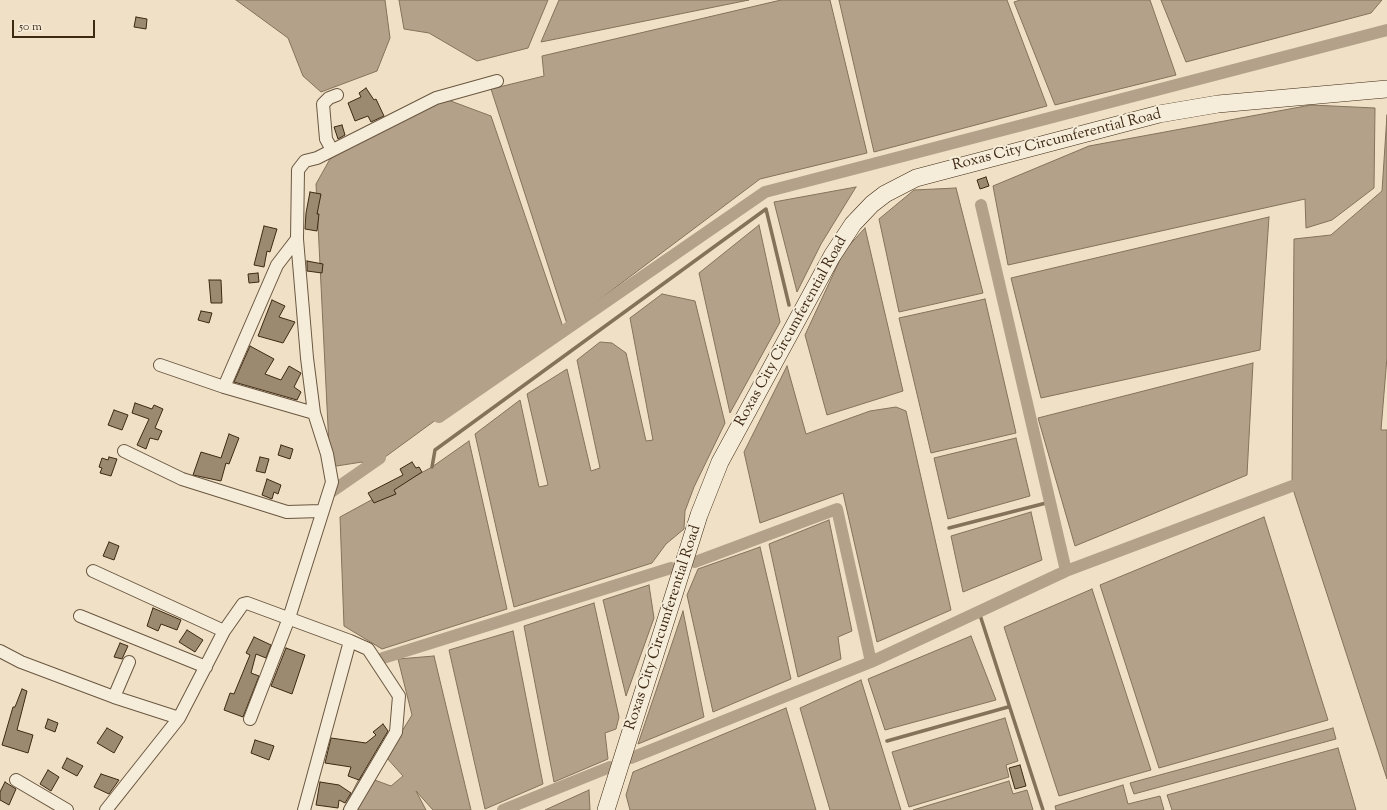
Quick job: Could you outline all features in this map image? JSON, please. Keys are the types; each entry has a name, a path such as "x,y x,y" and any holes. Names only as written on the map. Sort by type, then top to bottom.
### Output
{"main road":[{"name":"Roxas City Circumferential Road","path":"606,810 699,516 720,462 835,251 853,224 872,204 885,194 916,178 1159,114 1234,102 1384,90"}],"street":[{"path":"250,719 289,618 321,511 332,482 327,454 314,413 307,358 297,239 298,170 305,161 332,150 436,98 497,81"},
{"path":"332,150 326,139 323,104 329,98 337,95"},
{"path":"224,387 277,265 297,239"},
{"path":"160,366 224,387 314,413"},
{"path":"124,451 182,479 287,512 321,511"},
{"path":"93,571 224,631"},
{"path":"106,810 179,718 224,631 243,604 247,603 368,649 399,696 396,732 350,810"},
{"path":"80,616 206,667"},
{"path":"304,810 350,641"},
{"path":"0,651 21,662 114,697 179,718"},
{"path":"114,697 129,662"},
{"path":"16,780 67,810"}],"shaded area":[{"path":"236,0 385,0 390,38 377,71 321,92 303,76 288,38"},
{"path":"399,0 548,0 528,48 477,61 429,33 404,29"},
{"path":"559,0 749,0 541,42"},
{"path":"781,0 830,0 867,153 760,179 567,324 491,89 544,76 542,56"},
{"path":"839,0 1007,0 1047,106 874,152"},
{"path":"1020,0 1150,0 1176,75 1055,105 1014,2"},
{"path":"1161,0 1382,0 1371,13 1186,62"},
{"path":"440,97 491,116 563,327 370,468 362,462 330,467 316,184 330,159"},
{"path":"1311,105 1375,108 1374,188 1332,220 1306,228 1305,199 1008,265 993,186 1089,146"},
{"path":"1387,115 1387,357 1381,430 1387,430 1387,779 1292,486 1294,239 1331,235 1382,191"},
{"path":"856,187 821,244 797,292 774,202"},
{"path":"956,188 983,293 899,312 879,219 914,190"},
{"path":"1269,217 1260,350 1041,398 1011,278"},
{"path":"759,225 780,322 730,413 699,273"},
{"path":"865,228 903,391 827,415 805,335 844,251"},
{"path":"662,294 695,301 725,423 694,487 685,511 684,529 666,544 652,563 514,607 475,434 520,400 539,487 548,485 527,394 567,369 591,471 600,468 577,360 600,342 612,343 626,353 646,441 653,440 630,318"},
{"path":"985,299 1016,433 931,453 899,318"},
{"path":"1253,363 1247,475 1075,546 1038,418"},
{"path":"787,366 806,434 870,411 896,407 906,411 951,610 877,642 843,493 760,523 744,452"},
{"path":"1016,438 1030,496 948,519 934,458"},
{"path":"469,441 507,609 382,649 344,626 340,517 432,467"},
{"path":"1031,512 1042,560 963,592 951,536"},
{"path":"1264,517 1328,720 1159,768 1100,585"},
{"path":"829,520 852,631 838,637 841,659 798,677 769,544"},
{"path":"760,547 791,679 713,712 687,595 698,569"},
{"path":"649,585 654,618 626,696 603,600"},
{"path":"1092,589 1151,770 1059,796 1004,627"},
{"path":"594,603 619,717 616,729 605,733 608,759 554,782 524,626"},
{"path":"683,611 704,717 638,744"},
{"path":"513,631 543,784 485,809 449,650"},
{"path":"971,636 996,700 885,730 868,679"},
{"path":"434,656 471,810 433,810 416,791 426,810 343,810 361,775 391,786 403,776 386,757 412,715 398,659"},
{"path":"861,680 901,810 830,810 800,708"},
{"path":"786,708 816,810 630,810 626,795 633,772"},
{"path":"1005,718 1018,761 1006,765 1009,777 909,807 892,752"},
{"path":"1333,728 1336,739 1134,794 1130,783"},
{"path":"1338,748 1356,810 1172,810 1167,795"},
{"path":"1009,781 1013,794 1027,790 1033,810 913,810"},
{"path":"1123,785 1128,804 1160,796 1164,810 1056,810 1055,806"},
{"path":"589,790 590,810 545,810"}],"building":[{"path":"136,17 147,19 146,29 134,27"},
{"path":"366,88 374,100 376,99 384,116 371,122 368,116 355,121 348,103 361,97 359,93"},
{"path":"342,125 345,135 338,139 334,127"},
{"path":"986,177 989,186 980,189 977,180"},
{"path":"310,192 321,194 317,214 319,214 317,231 305,229"},
{"path":"264,226 277,229 270,252 267,251 264,267 254,265"},
{"path":"307,261 323,264 322,273 307,271"},
{"path":"258,273 259,282 249,283 248,274"},
{"path":"209,280 221,280 222,303 211,303"},
{"path":"272,300 285,306 279,317 295,322 283,343 258,336"},
{"path":"201,311 212,313 209,323 198,320"},
{"path":"250,346 274,359 265,374 281,380 289,366 301,373 294,387 301,392 297,400 234,382"},
{"path":"135,403 152,409 154,405 163,409 155,428 162,431 158,440 150,438 146,449 137,445 149,419 132,413"},
{"path":"114,410 128,415 122,430 108,425"},
{"path":"229,434 239,438 229,464 226,463 221,481 193,475 201,452 221,458"},
{"path":"281,445 293,449 290,459 278,455"},
{"path":"109,457 117,459 111,476 100,473 102,468 99,467 102,458 108,460"},
{"path":"260,457 269,459 265,473 256,471"},
{"path":"412,462 416,468 419,467 422,472 394,490 396,494 374,503 368,493 403,475 400,469"},
{"path":"267,479 281,485 278,494 274,492 272,499 262,495"},
{"path":"109,542 119,546 114,560 103,556"},
{"path":"153,608 181,620 177,630 161,624 158,631 147,626"},
{"path":"187,630 203,640 195,652 179,642"},
{"path":"254,637 271,645 266,658 256,654 251,673 259,676 243,717 224,710 230,693 234,694 250,655 246,653"},
{"path":"120,643 128,646 122,659 114,657"},
{"path":"286,648 305,655 292,694 271,686"},
{"path":"22,689 27,691 17,730 33,735 28,753 2,745 13,707 15,707"},
{"path":"48,719 58,723 55,732 45,728"},
{"path":"383,724 388,731 359,780 348,776 351,767 325,763 331,738 366,743 376,735 373,732"},
{"path":"107,728 123,737 114,753 97,743"},
{"path":"255,740 274,746 269,760 251,753"},
{"path":"67,758 83,766 77,776 62,768"},
{"path":"1020,765 1026,786 1015,789 1009,768"},
{"path":"48,770 59,777 51,791 40,784"},
{"path":"101,774 119,780 109,794 94,787"},
{"path":"5,782 16,789 9,805 0,800 0,792"},
{"path":"320,782 339,785 351,793 345,803 339,800 338,808 316,805"}],"waterway":[{"path":"439,417 765,192 1387,30"},
{"path":"981,205 1066,571"},
{"path":"432,467 435,450 766,209 789,305"},
{"path":"331,492 380,458"},
{"path":"631,758 871,662 1066,571 1292,486"},
{"path":"949,528 1050,502"},
{"path":"695,562 837,509 871,662"},
{"path":"383,658 671,568"},
{"path":"979,612 1043,810"},
{"path":"887,741 1008,707"},
{"path":"503,810 610,767"}]}
